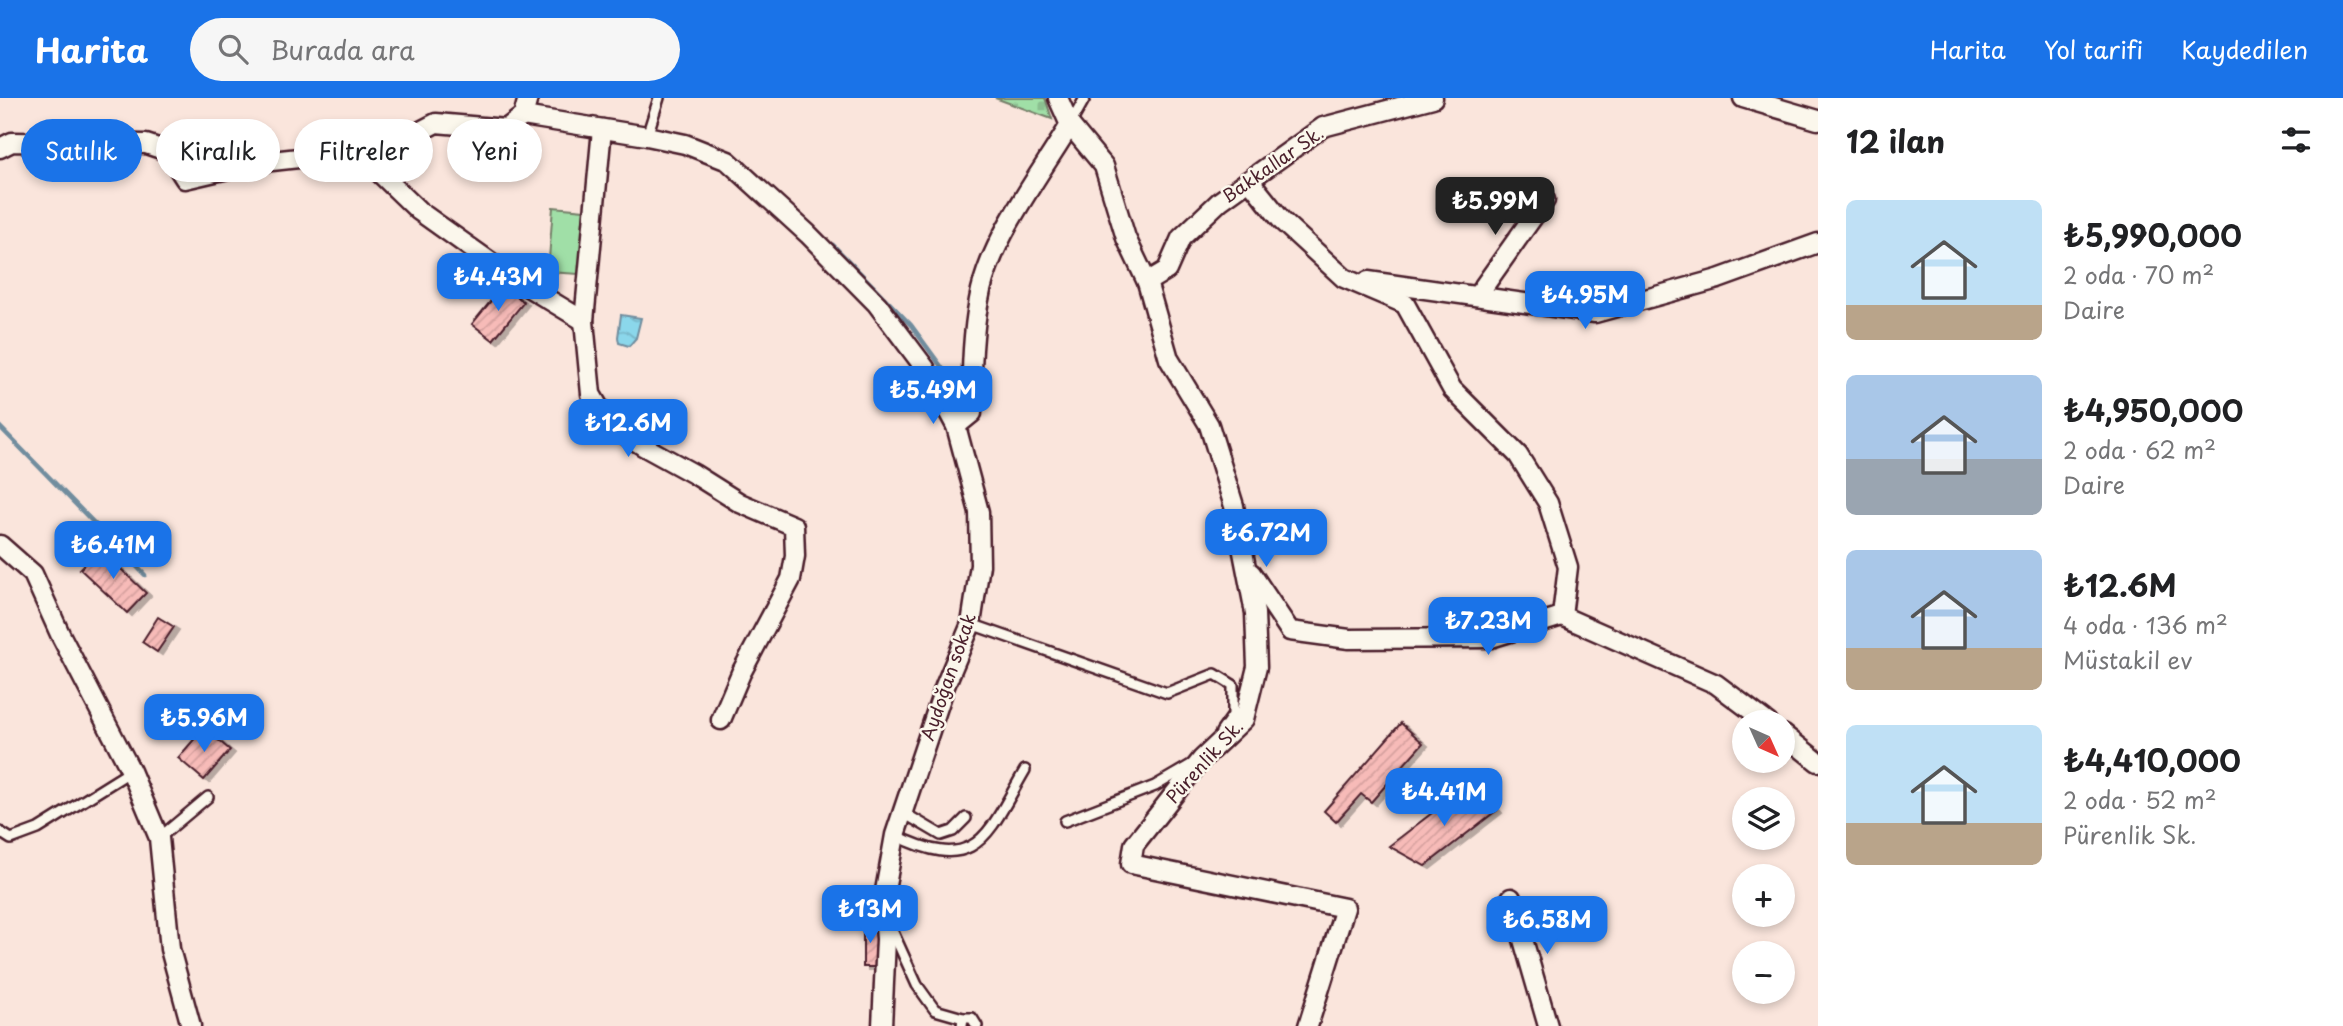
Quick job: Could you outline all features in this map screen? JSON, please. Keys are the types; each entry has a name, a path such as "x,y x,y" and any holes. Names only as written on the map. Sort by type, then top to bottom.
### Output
{"street":[{"path":"433,125 506,129 523,116 528,98"},
{"name":"Pürenlik Sk.","path":"1058,98 1070,125 1104,166 1126,238 1147,282 1169,359 1209,425 1234,506 1255,613 1257,667 1244,719 1202,759 1134,845 1131,864 1345,908 1308,1026"},
{"name":"Bakkallar Sk.","path":"1147,282 1167,270 1181,238 1220,201 1323,127 1433,98"},
{"path":"1743,98 1818,120"},
{"name":"Aydoğan sokak","path":"523,116 685,144 728,161 808,234 877,304 925,369 956,426 979,512 980,565 971,624 946,686 895,835 883,902 886,939 882,1026"},
{"path":"956,426 972,413 971,369 981,289 1001,239 1070,125"},
{"path":"602,129 584,321 591,394 608,423 643,446 695,474 740,503 794,526 795,556 791,579 741,673 721,720"},
{"path":"0,148 12,142 146,144 167,151 185,179 254,163 294,159"},
{"path":"1250,181 1282,221 1344,278 1405,304 1452,389 1518,455 1548,503 1568,567 1562,616"},
{"path":"389,182 419,211 513,278 584,321"},
{"path":"1477,296 1545,200"},
{"path":"1344,278 1595,313 1718,279 1818,243"},
{"path":"0,545 33,574 60,634 131,771 159,838 170,949 191,1026"},
{"path":"1245,564 1290,631 1349,639 1491,638 1562,616 1716,684 1751,710"},
{"path":"1796,744 1818,762"},
{"path":"1511,898 1548,1026"}],"lane":[{"path":"647,136 659,98"},
{"path":"1070,125 1085,98"},
{"path":"971,624 1167,692 1215,674 1233,685 1233,715 1202,759 1155,786 1065,821"},
{"path":"895,835 922,848 943,852 963,851 977,844 992,826 1024,770"},
{"path":"0,832 11,839 38,829 131,771"},
{"path":"159,838 208,797"},
{"path":"902,812 941,835 953,831 966,818"},
{"path":"883,902 896,942 917,985 935,1010 963,1022 972,1018 977,1026"}],"green space":[{"path":"995,98 1045,98 1052,119"},
{"path":"553,207 584,210 579,274 548,272"}],"water":[{"path":"621,315 641,318 636,338 629,346 619,343"}],"building":[{"path":"503,286 524,302 493,340 472,324"},
{"path":"100,549 146,593 127,613 80,569"},
{"path":"158,617 174,627 157,652 142,642"},
{"path":"1401,723 1423,743 1371,802 1361,794 1336,822 1324,811"},
{"path":"204,728 230,750 204,780 178,758"},
{"path":"1462,790 1470,800 1482,792 1497,810 1425,866 1389,846"},
{"path":"863,922 878,922 878,967 863,967"}],"waterway":[{"path":"833,245 911,325 954,384"},
{"path":"0,427 145,575"}]}
